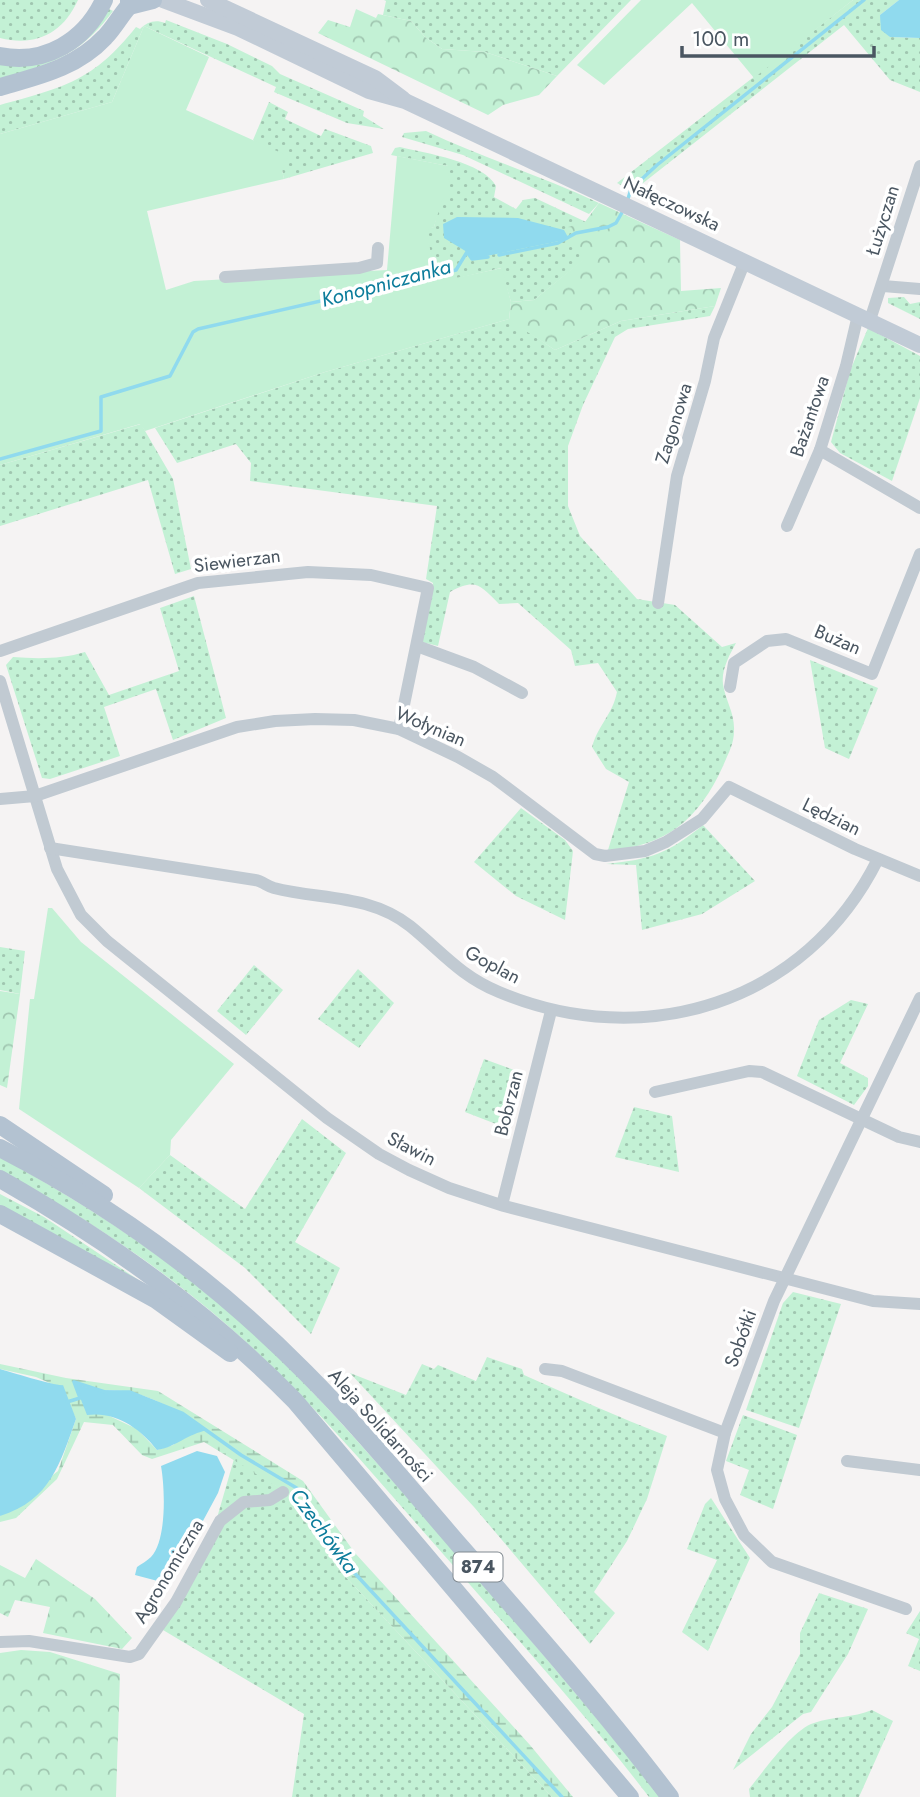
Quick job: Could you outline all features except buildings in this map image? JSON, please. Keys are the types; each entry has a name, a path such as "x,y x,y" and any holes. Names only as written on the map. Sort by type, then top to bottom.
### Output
{"main road":[{"path":"0,56 34,57 62,47 88,25 104,0"},
{"path":"0,87 45,75 72,63 105,37 129,3 153,0"},
{"name":"Nałęczowska","path":"163,0 238,29 369,91 405,101 920,345"},
{"name":"Nałęczowska","path":"208,0 375,78 405,101"},
{"name":"874","path":"0,1125 136,1215 196,1274"},
{"name":"Aleja Solidarności","path":"0,1148 95,1203 196,1274 277,1345 359,1430 580,1683 670,1797"},
{"name":"874","path":"0,1179 103,1240 197,1310 295,1401 630,1797"},
{"name":"874","path":"0,1214 116,1275 189,1321 245,1365 347,1464"}],"street":[{"name":"Łużyczan","path":"864,318 883,286 920,166"},
{"path":"225,277 359,268 377,263 378,248"},
{"name":"Zagonowa","path":"658,603 677,476 705,381 714,338 746,261"},
{"name":"Łużyczan","path":"883,286 920,289"},
{"name":"Bażantowa","path":"787,526 820,450 864,318"},
{"path":"820,450 920,508"},
{"name":"Bużan","path":"730,688 734,663 774,639 792,641 872,674 920,554"},
{"name":"Siewierzan","path":"0,651 190,585 308,572 371,575 428,588 399,729"},
{"path":"417,646 474,667 523,693"},
{"path":"0,681 34,796"},
{"name":"Wołynian","path":"0,799 34,796 237,727 315,719 354,720 399,729 493,777 560,830 595,854 605,856 645,851 666,842 702,819 729,787"},
{"name":"Lędzian","path":"729,787 878,859 920,876"},
{"name":"Sławin","path":"34,796 67,892 80,915 107,940 327,1118 379,1154 449,1188 502,1205 890,1304 920,1304"},
{"name":"Goplan","path":"50,848 255,880 272,888 353,899 409,925 444,959 487,986 551,1011 635,1019 690,1011 738,994 792,965 830,930 848,909 878,859"},
{"name":"Sobótki","path":"906,1609 772,1562 752,1545 719,1482 718,1458 725,1433 785,1278 920,998"},
{"name":"Bobrzan","path":"502,1205 551,1011"},
{"path":"655,1092 749,1071 762,1072 899,1137 920,1142"},
{"path":"545,1370 562,1371 725,1433"},
{"path":"848,1461 920,1470"},
{"name":"Agronomiczna","path":"0,1642 29,1642 130,1657 139,1654 176,1602 220,1521 244,1502 270,1500 283,1492"}],"green space":[{"path":"0,0 78,0 65,21 56,29 37,39 25,41 0,38"},
{"path":"384,0 631,0 557,76 485,52 442,49 425,37 411,21 383,15"},
{"path":"641,0 853,0 754,78 692,3 604,85 577,65"},
{"path":"853,0 899,0 880,15 890,37 920,38 920,92 890,80 844,25 633,191 617,183"},
{"path":"109,9 113,11 100,27 76,49 49,63 0,80 0,63 21,65"},
{"path":"356,9 376,18 378,14 411,21 425,37 442,49 485,52 557,76 539,95 503,105 488,115 318,33 328,20 350,27"},
{"path":"166,20 227,44 272,66 280,74 364,111 363,116 384,129 347,123 274,92 276,87 144,26 112,102 0,134 0,105 76,80 106,59 136,27 140,29 145,25 151,22 165,23"},
{"path":"144,26 209,57 186,110 288,156 282,170 284,179 147,211 166,290 194,281 387,270 397,156 448,166 450,195 442,200 434,227 426,230 437,282 502,268 511,302 509,319 325,372 145,431 140,424 0,465 0,134 112,102"},
{"path":"269,102 288,112 285,119 321,136 325,129 371,146 373,153 284,179 282,170 253,140"},
{"path":"426,131 599,203 589,214 463,155 402,137 404,133"},
{"path":"395,148 453,160 479,171 496,186 494,197 516,209 523,200 535,198 586,222 585,259 534,300 511,302 501,268 437,283 425,229 434,227 448,166 391,155"},
{"path":"599,203 680,240 681,291 721,288 715,306 621,321 555,350 509,320 511,302 534,300 584,259 568,227 585,222"},
{"path":"904,297 910,304 920,302 920,319 888,303 888,298"},
{"path":"715,306 710,316 628,329 615,337 583,405 568,446 568,506 580,536 637,599 675,605 722,647 736,643 723,673 724,690 733,718 734,736 714,785 678,827 664,836 629,848 608,850 629,782 606,769 592,747 617,692 598,663 575,666 571,650 518,603 499,604 482,588 472,585 450,592 438,646 422,642 433,583 426,579 437,506 250,481 251,463 236,444 177,463 155,428 325,372 509,319 555,350 621,321"},
{"path":"868,328 920,356 920,398 892,481 840,453 831,442 850,371"},
{"path":"141,424 173,479 191,569 175,574 148,480 0,526 0,465"},
{"path":"194,596 226,718 173,740 156,689 104,707 120,756 50,779 42,778 6,665 13,657 50,658 85,652 109,695 179,671 160,608"},
{"path":"810,660 878,688 849,759 825,748"},
{"path":"521,808 565,840 573,851 565,920 516,896 474,862"},
{"path":"703,825 755,881 702,914 642,930 636,865 606,864 658,854 679,843"},
{"path":"48,908 52,908 81,942 234,1064 171,1140 170,1155 139,1188 19,1109 30,999 34,999"},
{"path":"0,947 25,951 20,994 0,990"},
{"path":"254,965 283,990 246,1035 217,1011"},
{"path":"358,969 394,1003 359,1048 318,1019"},
{"path":"0,991 20,994 7,1088 0,1085"},
{"path":"851,1000 868,1004 840,1063 868,1078 868,1086 854,1105 797,1076 819,1020"},
{"path":"484,1059 522,1073 509,1129 465,1112"},
{"path":"634,1107 672,1116 679,1172 615,1157"},
{"path":"302,1119 346,1153 295,1242 340,1268 311,1334 245,1268 139,1188 170,1155 245,1209"},
{"path":"0,1157 86,1207 141,1244 220,1304 272,1351 321,1401 415,1506 662,1797 649,1797 552,1678 370,1471 315,1410 257,1352 146,1261 60,1205 0,1171"},
{"path":"0,1194 44,1217 152,1289 0,1209"},
{"path":"793,1292 841,1304 799,1428 746,1410 783,1303"},
{"path":"487,1357 522,1369 524,1375 667,1436 647,1499 627,1541 594,1592 615,1613 590,1644 474,1507 350,1373 406,1395 422,1364 434,1369 438,1365 476,1381"},
{"path":"0,1364 66,1378 158,1391 303,1481 355,1553 530,1745 573,1797 552,1797 343,1574 297,1499 204,1442 152,1459 142,1455 113,1425 84,1422 57,1479 16,1518 0,1522 0,1516 58,1471 76,1419 61,1388 36,1377 0,1369","holes":["76,1383 96,1390 130,1392 163,1404 182,1413 188,1434 173,1445 157,1450 137,1429 103,1413"]},
{"path":"743,1415 797,1435 773,1509 740,1495 749,1470 726,1461"},
{"path":"234,1459 297,1499 343,1574 552,1797 292,1797 304,1714 163,1630 208,1549"},
{"path":"711,1498 750,1558 708,1651 682,1632 717,1560 687,1549 705,1504"},
{"path":"36,1559 95,1599 132,1638 122,1649 43,1633 50,1607 15,1600 8,1617 0,1613 0,1565 25,1578"},
{"path":"819,1593 868,1609 848,1654 811,1712 803,1714 733,1770 751,1734 772,1707 800,1654 800,1633"},
{"path":"920,1611 920,1671 908,1666 919,1639 906,1633"},
{"path":"21,1650 50,1652 120,1674 116,1797 0,1797 0,1653"},
{"path":"872,1710 893,1721 859,1797 750,1797 749,1789 797,1733 814,1723"}],"water":[{"path":"899,0 920,0 920,38 890,37 881,30 880,15"},
{"path":"457,217 518,218 564,230 569,239 472,259 467,252 444,238 443,224"},
{"path":"0,1369 63,1385 76,1419 58,1465 42,1490 17,1509 0,1516"},
{"path":"74,1382 89,1388 143,1396 172,1408 208,1430 157,1450 135,1428 126,1423 107,1416 87,1415"},
{"path":"197,1451 217,1456 225,1472 218,1493 169,1584 135,1575 137,1567 151,1557 160,1539 164,1500 161,1466"}],"waterway":[{"name":"Konopniczanka","path":"627,202 631,189 657,165 864,0"},
{"name":"Konopniczanka","path":"499,255 558,243 576,233 608,227 616,223 624,209"},
{"name":"Konopniczanka","path":"0,459 101,431 101,397 170,376 193,332 198,329 456,270 467,252 472,259 488,257"},
{"name":"Czechówka","path":"67,1402 80,1398 74,1382 105,1392 130,1392 182,1413 241,1455 300,1490 348,1566 562,1797"}]}
